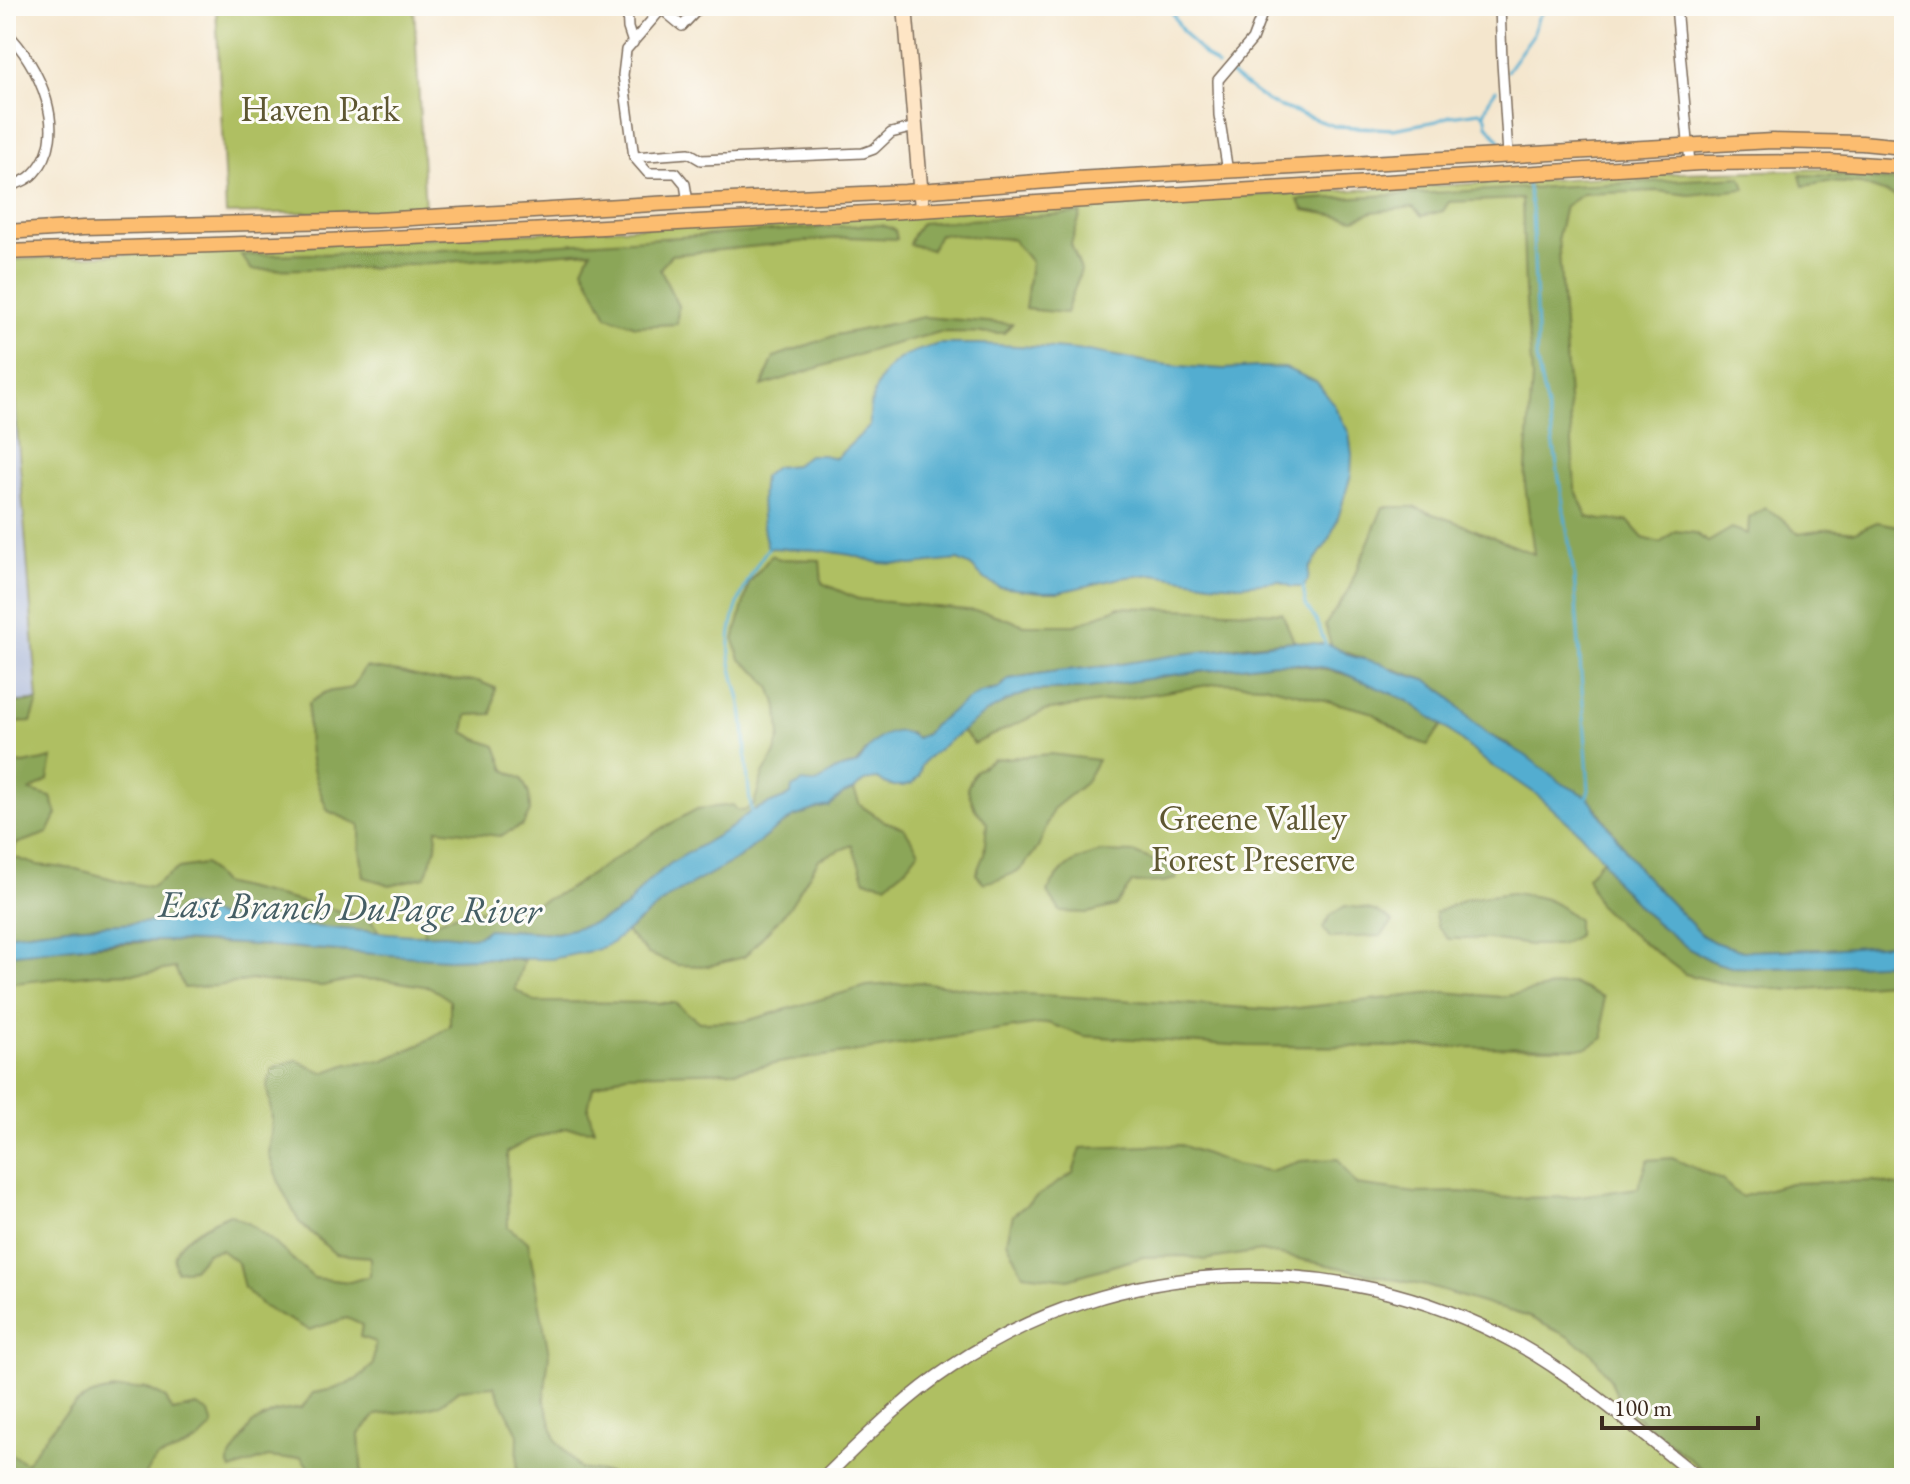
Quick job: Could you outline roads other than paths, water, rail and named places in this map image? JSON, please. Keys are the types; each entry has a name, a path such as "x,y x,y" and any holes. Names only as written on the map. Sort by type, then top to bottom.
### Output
{"main road":[{"path":"905,6 922,209"},
{"path":"6,232 84,227 377,220 1772,141 1904,147"},
{"path":"6,252 305,242 1690,164 1830,162 1904,167"}],"street":[{"path":"627,6 628,28 633,43"},
{"path":"688,202 685,184 676,173 648,173 634,157 623,75 626,50 661,7 682,26 701,6"},
{"path":"1228,172 1219,115 1218,80 1252,40 1265,6"},
{"path":"1500,6 1508,155"},
{"path":"1676,6 1690,164"},
{"path":"6,32 27,57 37,75 47,104 50,129 48,149 35,172 6,187"},
{"path":"634,157 689,153 701,160 863,153 874,149 891,133 915,127"},
{"path":"824,1478 906,1400 952,1366 1002,1336 1098,1297 1170,1281 1234,1275 1298,1277 1352,1284 1407,1297 1462,1317 1514,1342 1553,1366 1699,1478"}],"water":[{"path":"939,344 1088,351 1192,367 1285,368 1317,382 1349,433 1352,454 1351,475 1339,515 1329,540 1309,569 1308,580 1303,587 1292,587 1278,581 1241,585 1153,574 1060,592 1040,592 999,587 958,560 912,565 880,563 818,550 768,548 762,513 763,477 775,467 795,465 808,455 836,458 870,426 874,394 890,366 909,354"},
{"path":"1294,641 1331,645 1351,656 1428,681 1446,693 1488,734 1525,755 1563,784 1587,796 1642,873 1703,936 1714,942 1743,951 1904,943 1904,963 1769,968 1731,967 1714,962 1689,949 1647,915 1616,882 1603,859 1580,833 1536,794 1489,764 1406,700 1341,672 1302,664 1275,663 1089,688 1031,691 1007,701 984,714 926,759 912,784 891,786 877,779 864,781 829,806 794,817 739,858 669,897 612,943 596,950 551,959 449,959 144,941 6,955 6,935 67,927 157,922 187,907 225,919 412,935 469,937 478,936 488,929 557,933 594,923 626,907 647,882 671,863 732,827 751,811 791,794 792,788 803,782 818,782 836,770 855,765 883,736 903,732 916,738 926,734 966,701 980,693 998,689 1009,679"}],"waterway":[{"path":"1170,6 1183,32 1218,66"},
{"path":"1507,71 1532,36 1546,6"},
{"path":"1228,73 1270,103 1334,126 1393,129 1450,116 1484,114"},
{"path":"1496,90 1484,114 1487,125 1500,141"},
{"path":"1526,179 1532,209 1536,358 1551,427 1574,574 1589,790 1586,798"},
{"path":"752,814 743,716 731,664 730,642 740,599 768,548"},
{"path":"1303,587 1306,605 1318,624 1326,646"}],"park label":[{"name":"Haven Park","path":"320,108"},
{"name":"Greene Valley Forest Preserve","path":"1253,838"}],"water label":[{"name":"East Branch DuPage River","path":"350,907"}]}
